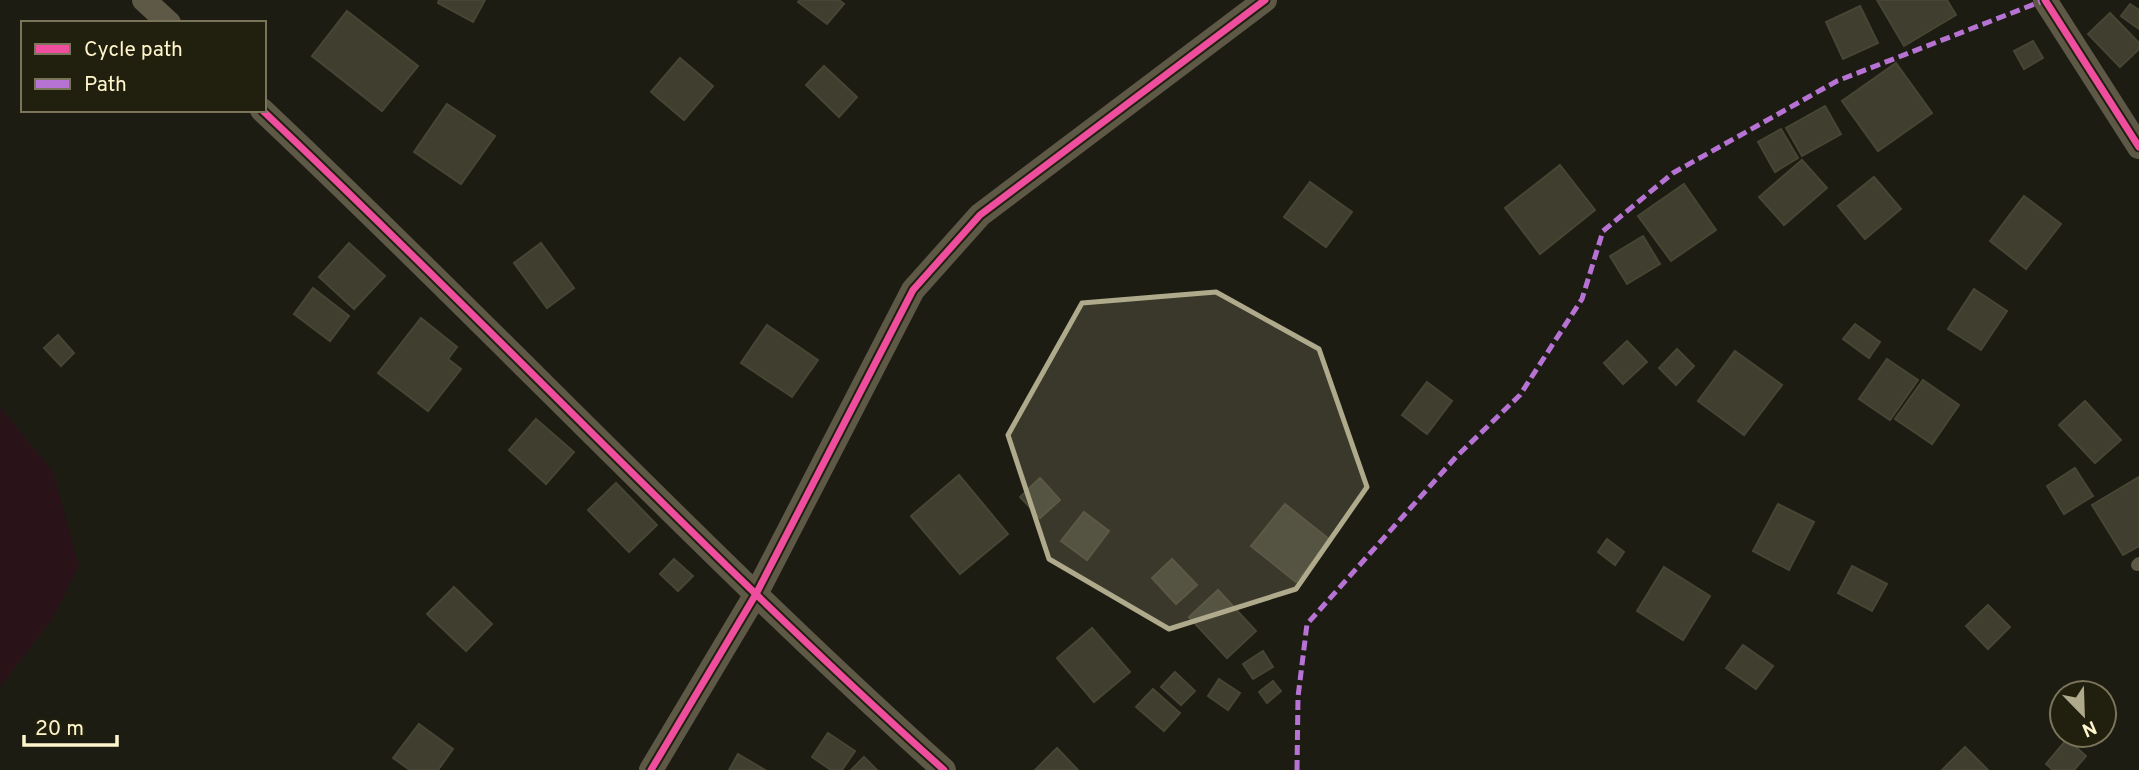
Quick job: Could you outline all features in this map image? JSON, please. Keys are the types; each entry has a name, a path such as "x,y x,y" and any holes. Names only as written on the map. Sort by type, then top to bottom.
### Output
{"street":[{"path":"144,0 167,21"},
{"path":"651,770 756,594 913,290 980,215 1265,0"},
{"path":"2045,0 2139,147"},
{"path":"264,112 432,272 848,684 944,770"}],"highlighted area":[{"path":"1216,292 1319,349 1367,487 1296,589 1169,629 1049,559 1008,435 1082,303"}],"shaded area":[{"path":"0,407 53,472 79,566 53,618 0,687"}],"building":[{"path":"439,0 485,0 473,22 438,3"},
{"path":"839,0 844,4 827,24 798,2"},
{"path":"1877,0 1947,0 1956,15 1904,46"},
{"path":"2130,4 2139,10 2139,29 2121,16"},
{"path":"1860,6 1878,43 1843,59 1826,22"},
{"path":"347,11 418,66 382,111 312,56"},
{"path":"2110,13 2139,43 2139,49 2120,67 2088,34"},
{"path":"2033,41 2043,58 2024,69 2014,51"},
{"path":"680,58 713,86 684,120 651,92"},
{"path":"1896,63 1932,113 1878,151 1842,101"},
{"path":"824,66 857,97 839,117 806,85"},
{"path":"447,104 495,136 461,184 414,152"},
{"path":"1825,106 1841,134 1802,156 1786,128"},
{"path":"1781,129 1798,158 1775,172 1758,142"},
{"path":"1802,160 1827,188 1784,225 1759,197"},
{"path":"1560,165 1595,210 1540,254 1505,208"},
{"path":"1874,177 1901,209 1865,239 1838,206"},
{"path":"1310,182 1352,212 1326,247 1284,217"},
{"path":"1684,184 1716,230 1671,261 1638,216"},
{"path":"2024,196 2061,224 2026,269 1990,241"},
{"path":"1643,236 1660,264 1627,284 1610,256"},
{"path":"349,243 385,276 354,309 319,277"},
{"path":"541,243 574,288 547,308 514,263"},
{"path":"313,288 349,316 330,341 294,314"},
{"path":"1974,289 2007,311 1981,350 1948,329"},
{"path":"421,318 457,347 448,359 461,369 428,411 378,373"},
{"path":"1855,324 1880,342 1869,358 1843,339"},
{"path":"767,325 818,360 792,397 741,363"},
{"path":"58,335 74,353 61,366 44,348"},
{"path":"1627,341 1647,362 1623,384 1604,363"},
{"path":"1677,349 1694,366 1676,385 1659,368"},
{"path":"1735,351 1782,385 1744,435 1698,401"},
{"path":"1887,359 1918,380 1890,420 1859,399"},
{"path":"1923,380 1959,405 1932,444 1895,419"},
{"path":"1427,382 1452,401 1427,434 1402,415"},
{"path":"2085,401 2121,440 2095,463 2059,425"},
{"path":"536,419 574,452 546,484 509,450"},
{"path":"2075,468 2093,496 2064,514 2047,486"},
{"path":"959,475 1008,534 960,574 911,516"},
{"path":"2139,477 2139,546 2123,555 2092,505"},
{"path":"1040,478 1060,500 1040,518 1020,497"},
{"path":"616,483 657,525 629,552 588,510"},
{"path":"1285,504 1330,540 1296,582 1251,546"},
{"path":"1778,504 1814,522 1789,570 1753,551"},
{"path":"1084,512 1109,531 1087,560 1061,541"},
{"path":"1607,539 1624,552 1615,565 1598,552"},
{"path":"674,559 693,576 678,591 660,574"},
{"path":"1172,559 1197,585 1176,604 1152,578"},
{"path":"1852,566 1887,584 1872,611 1838,593"},
{"path":"1664,567 1710,596 1683,640 1637,611"},
{"path":"454,587 492,624 466,651 427,614"},
{"path":"1218,590 1256,631 1227,658 1189,617"},
{"path":"1988,605 2010,627 1988,649 1966,626"},
{"path":"1092,628 1130,672 1094,702 1057,658"},
{"path":"1743,645 1773,666 1756,689 1726,668"},
{"path":"1263,651 1273,667 1253,679 1243,664"},
{"path":"1175,672 1195,691 1181,705 1161,687"},
{"path":"1219,679 1240,693 1228,710 1208,696"},
{"path":"1273,681 1281,691 1267,703 1259,692"},
{"path":"1153,689 1180,713 1164,731 1136,707"},
{"path":"419,724 453,749 438,770 410,770 393,758"},
{"path":"828,733 855,751 842,770 831,770 812,757"},
{"path":"1965,747 1988,770 1942,770"},
{"path":"1057,748 1078,770 1035,770"},
{"path":"2059,749 2078,749 2086,756 2074,770 2053,770 2046,764"},
{"path":"738,754 765,770 729,770"},
{"path":"864,757 877,770 851,770"}],"marked path":[{"path":"1297,770 1298,697 1307,624 1456,457 1520,395 1582,299 1603,231 1673,173 1837,81 2045,0"}],"cycle path":[{"path":"651,770 756,594 913,290 980,215 1265,0"},
{"path":"2045,0 2139,147"},
{"path":"264,112 686,526 944,770"}]}
